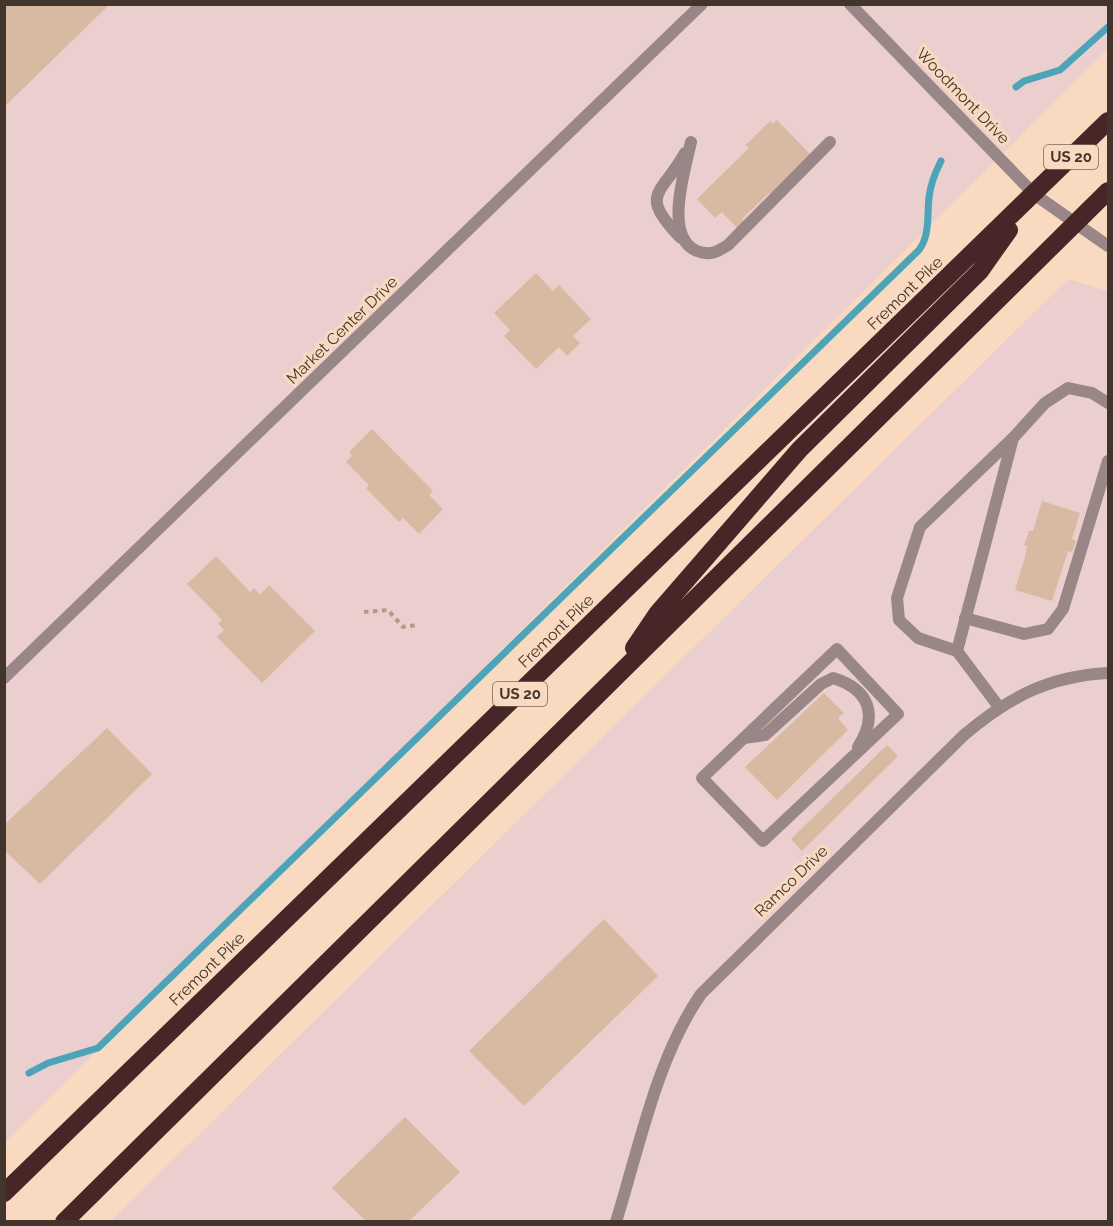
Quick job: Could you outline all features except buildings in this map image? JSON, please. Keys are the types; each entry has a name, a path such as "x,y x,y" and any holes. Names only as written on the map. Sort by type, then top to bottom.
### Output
{"highway":[{"name":"Fremont Pike","path":"4,1193 1108,121"},
{"name":"US 20","path":"64,1221 1108,191"},
{"path":"612,681 657,614 800,449 980,271 1034,194"}],"street":[{"name":"Market Center Drive","path":"4,678 702,4"},
{"name":"Woodmont Drive","path":"850,4 1034,194 1108,246"},
{"path":"684,242 678,217 691,142 678,166 660,186 656,202 662,219 684,242 694,250 705,254 716,253 728,245 830,142"},
{"path":"999,707 957,651 918,638 899,620 897,598 920,527 1013,438 1045,403 1068,388 1092,393 1108,403"},
{"path":"957,651 1013,438"},
{"path":"965,618 1024,634 1048,629 1063,609 1108,461"},
{"path":"837,649 898,714 851,758 763,841 702,778 837,649"},
{"name":"Ramco Drive","path":"616,1221 661,1076 687,1014 701,994 964,735 999,707 1019,695 1047,684 1077,675 1108,672"},
{"path":"744,738 765,735 821,684 833,678 849,683 869,709 870,724 851,758"}],"path":[{"path":"364,612 388,610 403,627 416,625"}],"shaded area":[{"path":"5,5 1108,5 1108,49 5,1142"},
{"path":"1068,279 1108,291 1108,1221 110,1222"}],"waterway":[{"path":"1016,87 1024,81 1060,70 1108,27"},
{"path":"29,1073 48,1063 98,1048 919,250 925,238 930,188 941,161"}]}
